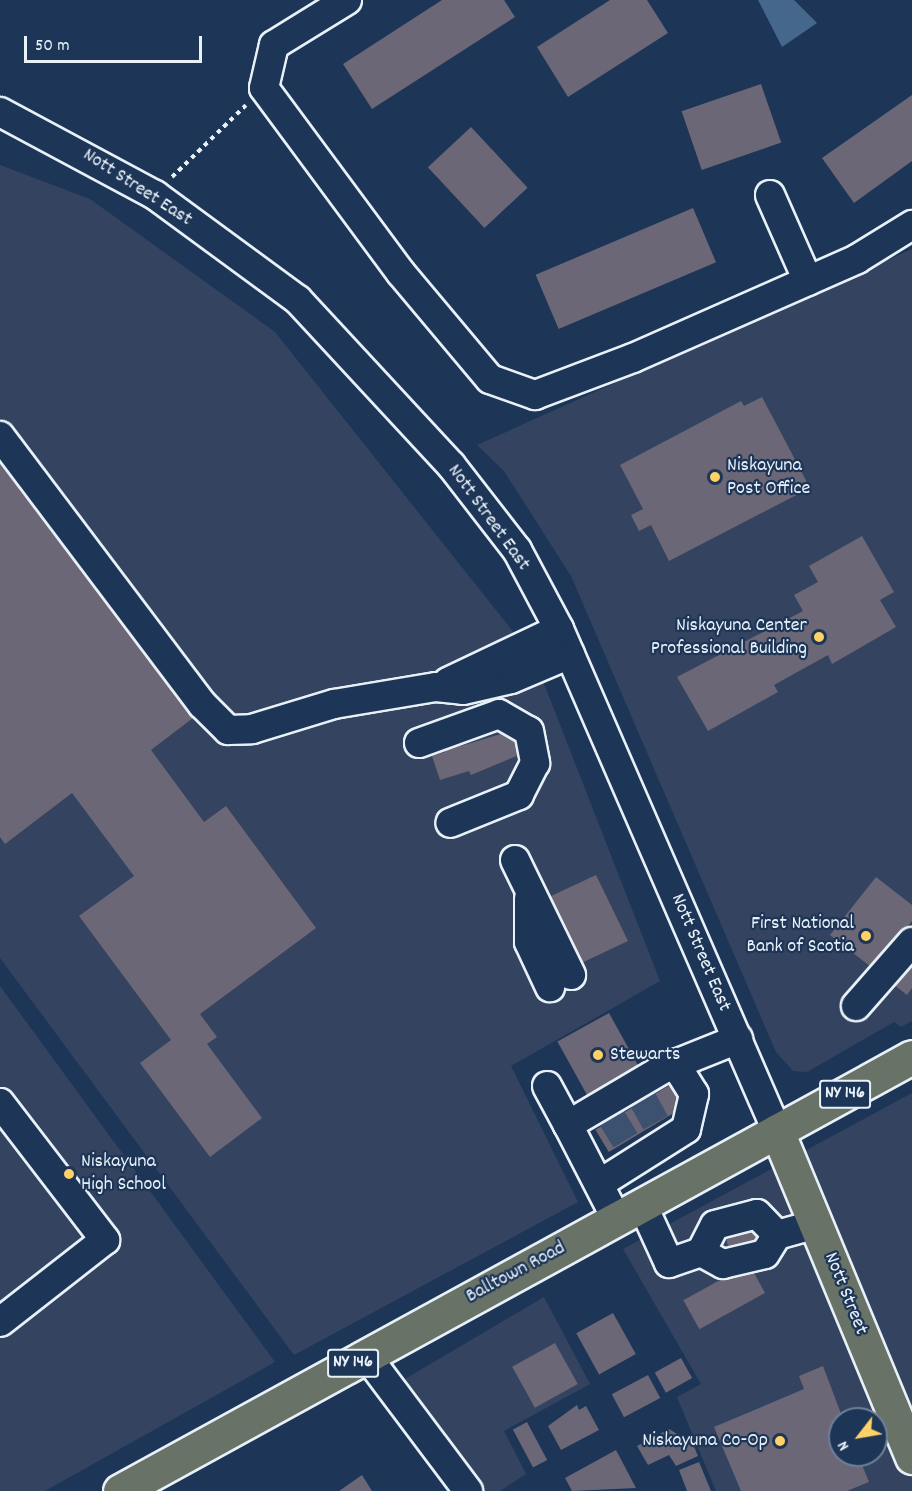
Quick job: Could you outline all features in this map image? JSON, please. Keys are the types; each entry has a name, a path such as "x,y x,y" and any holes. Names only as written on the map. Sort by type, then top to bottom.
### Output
{"main road":[{"name":"Balltown Road","path":"120,1491 912,1057"},
{"name":"Nott Street","path":"777,1131 912,1457"}],"street":[{"path":"347,0 274,45 264,88 401,273 490,380 535,395 857,259 912,225"},
{"name":"Nott Street East","path":"0,112 155,195 306,309 451,465 517,550 565,641 777,1131"},
{"path":"770,195 808,281"},
{"path":"0,436 202,704 228,730 252,729 334,704 436,687 463,690 511,679 565,641"},
{"path":"419,743 499,714 529,731 535,763 519,795 450,823"},
{"path":"516,860 561,981"},
{"path":"912,942 856,1005 898,988 912,971"},
{"path":"568,1125 620,1130 650,1112 675,1064 738,1039"},
{"path":"650,1112 686,1129 694,1094 675,1064"},
{"path":"547,1086 599,1184 629,1211 669,1263 701,1252 715,1225 757,1214 777,1234"},
{"path":"0,1102 105,1240 0,1322"},
{"path":"599,1184 620,1130 650,1112"},
{"path":"701,1252 723,1264 765,1254 777,1234 817,1224"},
{"path":"366,1355 468,1491"}],"path":[{"path":"155,195 264,88"}],"shaded area":[{"path":"758,0 794,0 817,23 782,47"},
{"path":"0,165 90,199 275,332 534,658 660,981 511,1066 578,1202 294,1355 0,958"},
{"path":"912,249 912,1021 901,1027 894,1022 807,1072 793,1071 776,1052 571,576 504,471 477,445"},
{"name":"Niskayuna High School","path":"0,986 275,1362 45,1491 0,1491"},
{"path":"912,1093 912,1491 716,1491 677,1397 701,1384 623,1249"},
{"path":"544,1297 590,1384 504,1431 526,1474 500,1491 484,1491 467,1475 405,1379"}],"building":[{"path":"442,0 504,0 515,17 372,109 343,64"},
{"path":"610,0 647,0 668,33 568,97 537,47"},
{"path":"761,84 781,143 702,170 682,111"},
{"path":"912,95 912,161 854,203 822,158"},
{"path":"471,127 528,188 484,228 428,167"},
{"path":"693,208 716,262 559,329 536,275"},
{"name":"Niskayuna Post Office","path":"762,397 810,488 669,561 651,525 639,531 631,515 643,509 620,465 741,401 744,406"},
{"path":"0,463 193,718 151,750 204,822 226,806 316,928 200,1014 217,1037 207,1044 262,1118 210,1157 140,1063 171,1040 79,916 134,876 72,793 5,844 0,837"},
{"name":"Niskayuna Center Professional Building","path":"862,536 894,592 880,600 896,627 832,664 828,655 774,685 778,692 708,731 677,677 803,611 794,595 818,582 809,566"},
{"path":"511,731 519,755 471,775 469,771 440,780 432,756 445,752 441,739 457,735 461,746"},
{"path":"596,875 628,941 573,967 549,897"},
{"name":"First National Bank of Scotia","path":"876,877 912,905 912,921 899,937 912,947 912,988 907,995 830,935"},
{"name":"Stewarts","path":"609,1013 640,1069 588,1098 557,1042"},
{"path":"670,1085 683,1107 609,1152 595,1130"},
{"path":"754,1221 760,1247 730,1254 724,1228"},
{"path":"749,1264 765,1293 699,1329 683,1300"},
{"path":"613,1313 636,1354 599,1374 576,1333"},
{"path":"555,1343 578,1384 535,1408 512,1367"},
{"path":"681,1358 692,1378 666,1393 655,1373"},
{"name":"Niskayuna Co-Op","path":"823,1366 838,1407 828,1407 828,1467 863,1467 869,1482 847,1491 741,1491 714,1427 804,1389 799,1376"},
{"path":"648,1375 660,1398 624,1417 612,1394"},
{"path":"577,1405 579,1410 586,1406 599,1430 561,1450 548,1426"},
{"path":"527,1422 547,1460 533,1467 513,1430"},
{"path":"669,1429 693,1444 698,1456 676,1466 669,1455 648,1465 637,1446"},
{"path":"616,1450 636,1488 572,1491 565,1478"},
{"path":"699,1462 711,1491 687,1491 679,1470"},
{"path":"362,1475 372,1491 339,1491"}],"tunnel":[{"path":"643,1100 656,1123"},
{"path":"612,1118 625,1140"}],"place":[{"name":"Niskayuna Post Office","path":"715,477"},
{"name":"Niskayuna Center Professional Building","path":"819,637"},
{"name":"First National Bank of Scotia","path":"866,936"},
{"name":"Stewarts","path":"598,1055"},
{"name":"Niskayuna High School","path":"69,1174"},
{"name":"Niskayuna Co-Op","path":"780,1441"}]}
